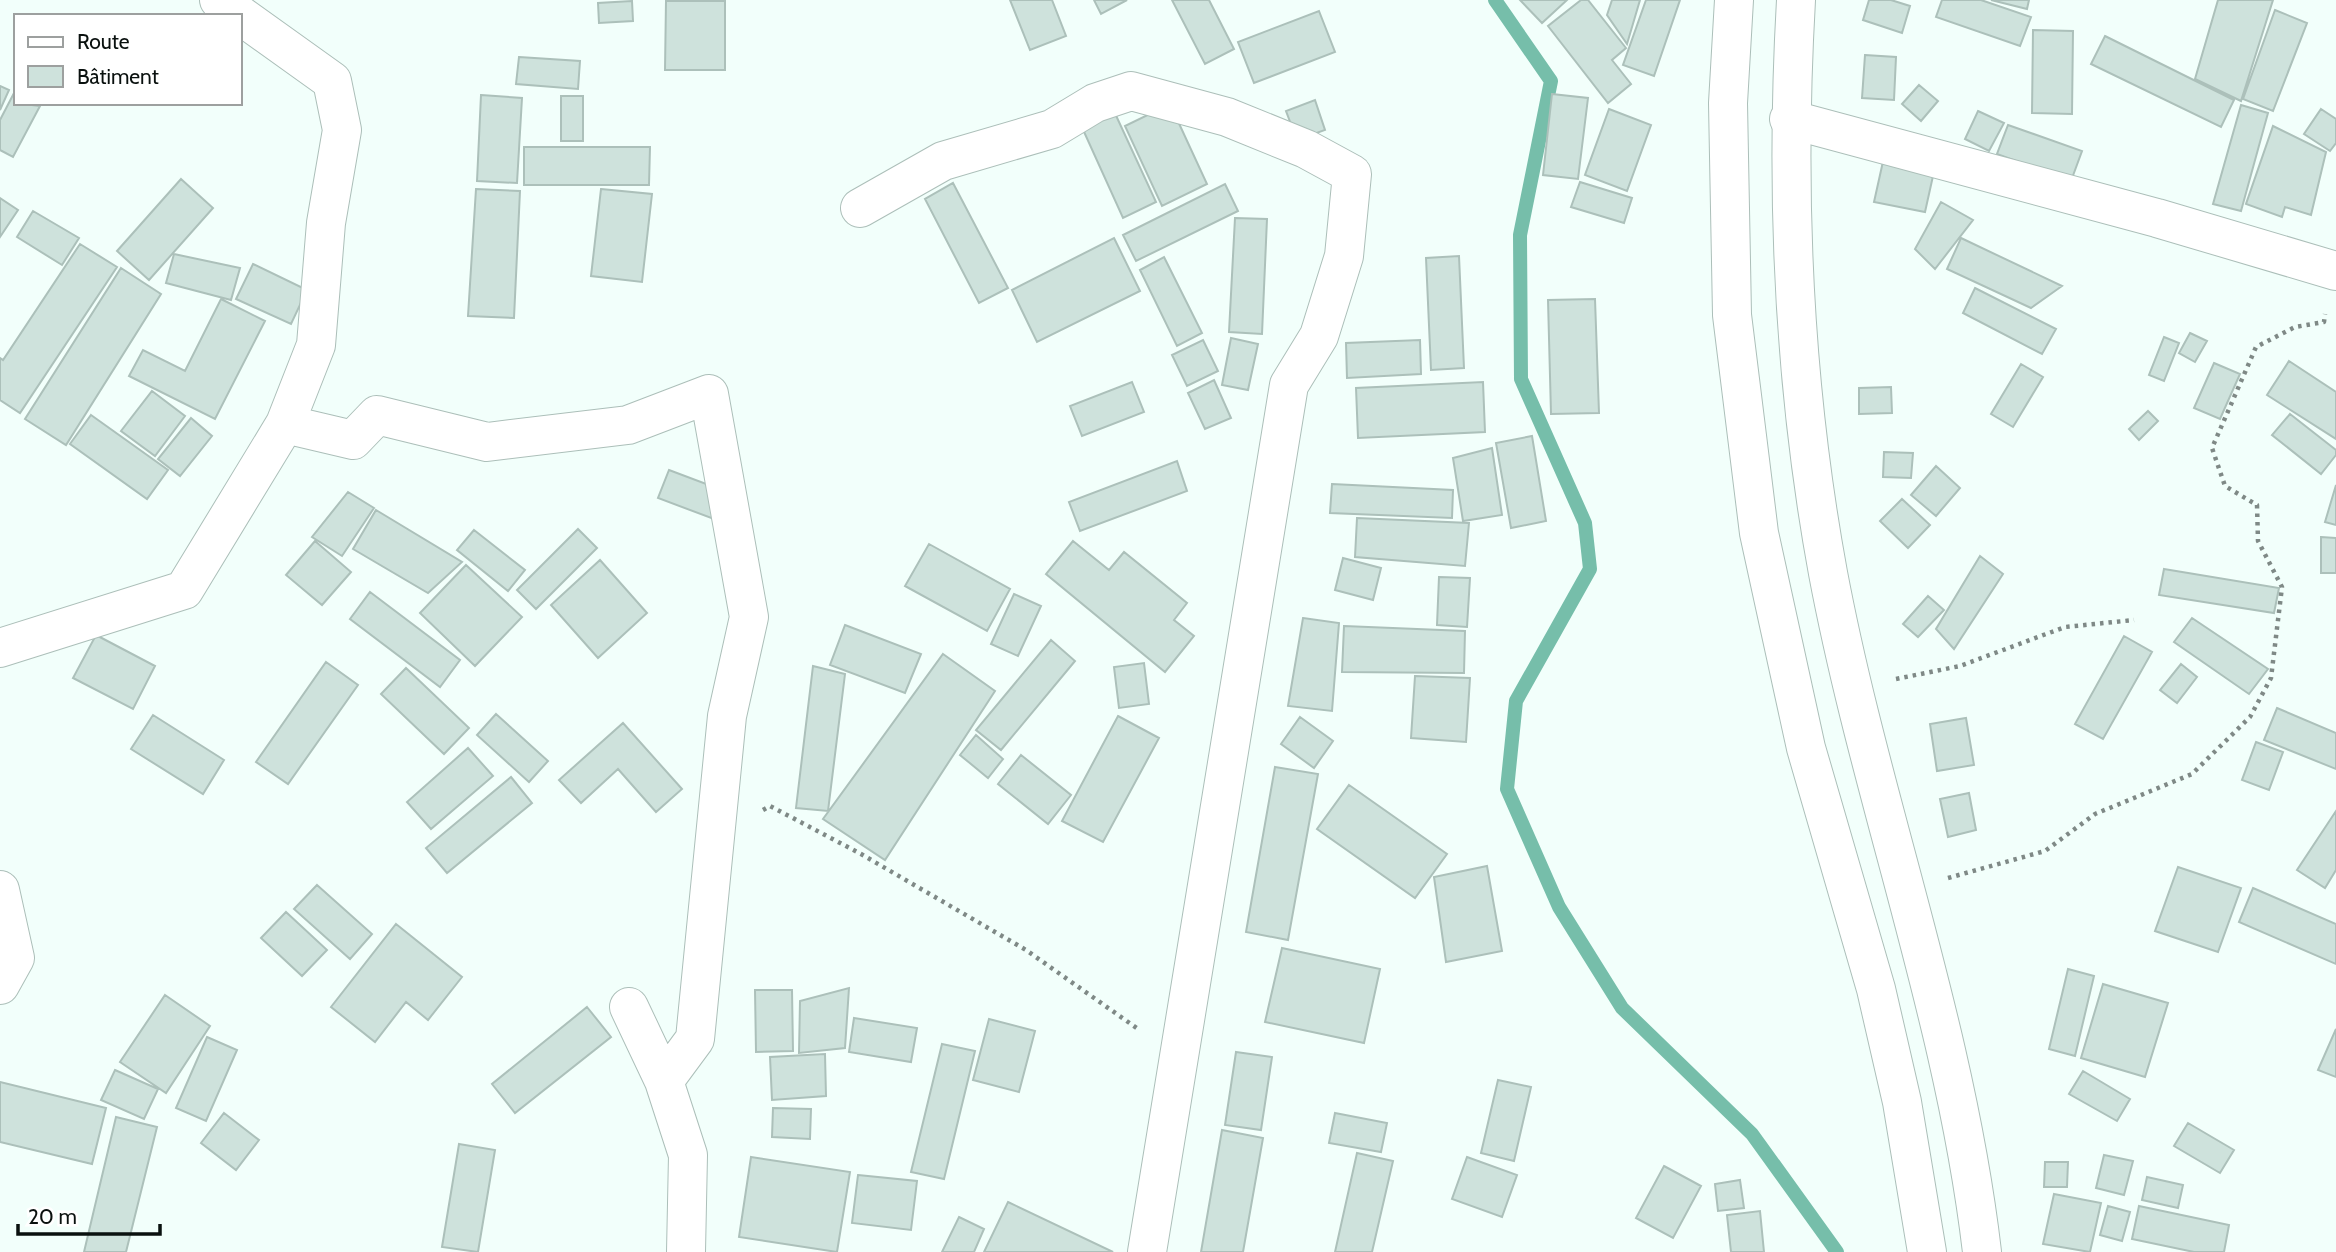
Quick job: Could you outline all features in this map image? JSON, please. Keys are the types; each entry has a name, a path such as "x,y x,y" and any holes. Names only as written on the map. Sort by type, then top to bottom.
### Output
{"street":[{"path":"219,0 238,14"},
{"path":"1734,0 1728,103 1732,315 1759,533 1806,748 1876,989 1902,1102 1927,1252"},
{"path":"1796,0 1789,119 1792,280 1806,427 1828,574 1854,687 1937,1005 1977,1209 1982,1252"},
{"path":"0,648 184,590 285,424 316,345 326,223 342,130 331,81 242,17"},
{"path":"860,208 943,161 1052,129 1095,103 1131,91 1227,117 1306,149 1352,174 1344,256 1319,336 1289,385 1146,1252"},
{"path":"1789,119 2132,211 2335,270"},
{"path":"285,424 353,440 377,415 487,442 628,425 709,394 749,617 727,716 695,1038 664,1081"},
{"path":"0,890 15,958 0,985"},
{"path":"629,1007 664,1081 688,1155 682,1247"}],"path":[{"path":"1906,887 2045,851 2095,814 2192,774 2250,717 2271,678 2282,587 2258,541 2257,505 2225,486 2211,448 2256,347 2295,327 2324,322 2335,270"},
{"path":"1854,687 1961,666 2065,626 2134,620"},
{"path":"715,841 770,806 861,854 1026,950 1140,1030 1178,1063"}],"building":[{"path":"1010,0 1052,0 1066,36 1030,50"},
{"path":"1094,0 1127,0 1101,14"},
{"path":"1172,0 1209,0 1234,49 1205,64"},
{"path":"1520,0 1567,0 1542,23"},
{"path":"1581,0 1588,0 1626,48 1612,60 1631,84 1608,103 1548,26"},
{"path":"1612,0 1640,0 1627,44 1607,15"},
{"path":"1646,0 1680,0 1654,76 1623,65"},
{"path":"1869,0 1891,0 1910,6 1902,33 1863,20"},
{"path":"1942,0 1981,0 2031,17 2020,46 1936,17"},
{"path":"1991,0 2029,0 2027,9"},
{"path":"2218,0 2273,0 2241,101 2195,79"},
{"path":"632,1 633,21 599,23 598,3"},
{"path":"666,1 725,1 725,70 665,70"},
{"path":"2275,10 2307,23 2273,111 2243,99"},
{"path":"1319,11 1335,52 1254,83 1238,42"},
{"path":"2033,30 2073,31 2072,114 2032,113"},
{"path":"2105,36 2234,100 2221,127 2091,64"},
{"path":"1865,55 1896,57 1894,100 1862,98"},
{"path":"519,57 580,61 578,89 516,84"},
{"path":"1919,85 1938,101 1921,121 1902,104"},
{"path":"0,86 9,90 0,110"},
{"path":"14,93 14,105 40,106 13,157 0,150 0,120"},
{"path":"1552,94 1588,98 1578,179 1543,175"},
{"path":"481,95 522,98 517,183 477,181"},
{"path":"561,96 583,96 583,141 561,141"},
{"path":"1315,100 1325,130 1297,140 1286,111"},
{"path":"1170,104 1207,184 1162,206 1125,126"},
{"path":"2241,105 2268,113 2241,211 2213,204"},
{"path":"1113,109 1156,202 1123,218 1080,123"},
{"path":"1609,109 1651,125 1627,191 1585,175"},
{"path":"2321,109 2336,119 2336,143 2330,151 2304,134"},
{"path":"1978,111 2004,123 1989,151 1965,139"},
{"path":"2008,125 2082,151 2071,181 1997,154"},
{"path":"2273,126 2326,152 2311,215 2285,207 2282,217 2246,204"},
{"path":"524,147 650,147 649,185 524,185"},
{"path":"1884,157 1935,167 1925,212 1874,202"},
{"path":"181,179 213,208 149,280 117,251"},
{"path":"1580,182 1632,198 1624,223 1571,207"},
{"path":"953,183 1008,288 979,303 925,199"},
{"path":"1225,184 1238,211 1136,261 1123,235"},
{"path":"476,189 520,191 514,318 468,316"},
{"path":"601,189 652,194 642,282 591,276"},
{"path":"0,198 18,210 0,237"},
{"path":"1941,202 1973,220 1935,269 1915,249"},
{"path":"33,211 79,238 62,265 17,237"},
{"path":"1235,218 1267,219 1262,334 1229,332"},
{"path":"1114,238 1140,291 1037,342 1012,290"},
{"path":"1961,238 2062,286 2031,308 1947,269"},
{"path":"80,244 117,267 20,413 0,400 0,358 3,360"},
{"path":"174,254 240,268 231,300 166,283"},
{"path":"1459,256 1464,368 1431,370 1426,258"},
{"path":"1164,257 1202,333 1177,346 1140,270"},
{"path":"253,264 307,290 291,324 236,299"},
{"path":"121,268 161,294 66,445 25,419"},
{"path":"1975,288 2056,329 2042,354 1963,313"},
{"path":"221,299 265,321 215,419 129,376 143,350 185,371"},
{"path":"1595,299 1599,413 1551,414 1548,300"},
{"path":"2190,333 2207,341 2195,362 2179,353"},
{"path":"2164,337 2179,343 2164,381 2149,375"},
{"path":"1231,338 1258,344 1248,390 1222,385"},
{"path":"1203,340 1218,371 1187,386 1172,355"},
{"path":"1420,340 1421,374 1347,378 1346,343"},
{"path":"2289,361 2336,392 2336,439 2267,395"},
{"path":"2214,363 2240,374 2220,419 2194,408"},
{"path":"2021,364 2043,377 2013,427 1991,414"},
{"path":"1214,380 1231,418 1205,429 1188,393"},
{"path":"1132,382 1144,412 1082,436 1070,406"},
{"path":"1483,382 1485,432 1358,438 1356,388"},
{"path":"1891,387 1892,413 1859,414 1859,388"},
{"path":"152,391 185,416 155,456 121,431"},
{"path":"2148,411 2158,421 2139,440 2129,429"},
{"path":"2290,414 2336,450 2336,455 2321,474 2272,435"},
{"path":"91,415 168,470 147,499 70,444"},
{"path":"191,418 212,436 180,476 158,459"},
{"path":"1532,436 1546,521 1511,528 1496,443"},
{"path":"1492,448 1502,515 1463,521 1453,458"},
{"path":"1884,452 1913,453 1911,478 1883,477"},
{"path":"1177,461 1187,491 1080,531 1069,502"},
{"path":"1936,466 1960,488 1936,516 1911,495"},
{"path":"669,470 725,491 714,519 658,498"},
{"path":"1332,484 1453,490 1452,518 1330,513"},
{"path":"2336,485 2336,525 2325,522"},
{"path":"348,492 374,508 342,556 312,537"},
{"path":"1902,499 1930,525 1908,548 1880,521"},
{"path":"376,510 462,562 428,593 353,549"},
{"path":"1357,518 1469,523 1465,566 1355,557"},
{"path":"578,529 597,548 536,609 517,590"},
{"path":"474,530 525,570 508,591 457,550"},
{"path":"2321,537 2336,538 2336,573 2321,573"},
{"path":"315,541 351,572 322,605 286,575"},
{"path":"1073,541 1109,570 1124,552 1187,603 1174,620 1194,636 1165,672 1046,574"},
{"path":"929,544 1010,589 987,631 905,586"},
{"path":"1980,556 2003,574 1954,649 1936,629"},
{"path":"1343,558 1381,568 1373,600 1335,590"},
{"path":"600,560 647,613 598,658 551,605"},
{"path":"466,565 522,617 475,666 420,613"},
{"path":"2164,569 2279,588 2274,613 2159,595"},
{"path":"1439,577 1470,578 1467,627 1437,625"},
{"path":"370,592 460,660 440,687 350,619"},
{"path":"1014,594 1041,606 1018,656 991,644"},
{"path":"1928,596 1944,610 1918,637 1903,624"},
{"path":"1303,618 1339,623 1332,711 1288,706"},
{"path":"2192,618 2268,669 2249,694 2174,642"},
{"path":"845,625 921,654 905,693 830,665"},
{"path":"1344,626 1465,631 1464,673 1342,672"},
{"path":"96,635 155,666 133,709 73,678"},
{"path":"2124,636 2152,652 2103,739 2075,724"},
{"path":"1051,640 1075,661 1001,750 976,730"},
{"path":"943,654 995,691 885,860 823,819"},
{"path":"326,662 358,685 288,784 256,762"},
{"path":"1144,663 1149,704 1119,708 1114,667"},
{"path":"2181,664 2197,677 2177,703 2160,690"},
{"path":"813,666 845,674 828,811 796,808"},
{"path":"406,668 469,728 444,754 381,694"},
{"path":"1415,676 1470,678 1466,742 1411,738"},
{"path":"2277,708 2336,733 2336,769 2264,740"},
{"path":"496,714 548,761 529,782 477,735"},
{"path":"153,715 224,760 203,794 131,749"},
{"path":"1118,716 1159,738 1103,842 1062,821"},
{"path":"1300,717 1333,741 1314,768 1281,744"},
{"path":"1966,718 1974,765 1937,771 1930,724"},
{"path":"623,723 682,789 656,812 618,769 581,803 559,780"},
{"path":"976,735 1003,759 988,778 960,755"},
{"path":"2256,742 2283,752 2269,790 2242,780"},
{"path":"468,748 493,776 431,829 407,802"},
{"path":"1021,755 1071,795 1048,824 998,784"},
{"path":"1275,767 1318,774 1288,940 1246,932"},
{"path":"511,777 532,803 447,873 426,848"},
{"path":"1349,785 1447,854 1415,898 1317,829"},
{"path":"1969,793 1976,830 1948,837 1940,799"},
{"path":"2336,811 2336,870 2325,888 2297,870"},
{"path":"1487,866 1502,951 1446,962 1434,877"},
{"path":"2178,867 2241,888 2218,952 2155,931"},
{"path":"317,885 372,934 350,959 294,909"},
{"path":"2253,888 2336,924 2336,964 2239,922"},
{"path":"286,912 327,950 302,976 261,938"},
{"path":"396,924 462,977 428,1020 406,1002 375,1042 331,1007"},
{"path":"1282,948 1380,969 1364,1043 1265,1022"},
{"path":"2068,969 2094,976 2075,1056 2049,1049"},
{"path":"2103,984 2168,1003 2145,1077 2081,1058"},
{"path":"849,988 845,1048 799,1053 800,1001"},
{"path":"755,990 792,990 793,1051 756,1052"},
{"path":"165,995 210,1026 166,1093 120,1062"},
{"path":"587,1007 611,1037 515,1113 492,1084"},
{"path":"854,1018 917,1028 911,1062 849,1052"},
{"path":"989,1019 1035,1031 1019,1092 973,1080"},
{"path":"2336,1029 2336,1077 2318,1070"},
{"path":"207,1037 237,1050 206,1121 176,1108"},
{"path":"942,1044 975,1051 944,1179 911,1172"},
{"path":"1236,1052 1272,1057 1261,1130 1225,1125"},
{"path":"825,1054 826,1096 772,1100 770,1057"},
{"path":"115,1070 158,1089 144,1119 101,1100"},
{"path":"2083,1071 2130,1099 2117,1121 2069,1094"},
{"path":"1498,1080 1531,1087 1514,1161 1481,1153"},
{"path":"0,1082 106,1108 92,1164 0,1142"},
{"path":"773,1108 811,1109 810,1139 772,1137"},
{"path":"224,1113 259,1140 236,1170 201,1143"},
{"path":"1335,1113 1387,1123 1381,1152 1329,1143"},
{"path":"116,1117 157,1127 126,1252 84,1252"},
{"path":"2188,1123 2234,1150 2220,1173 2174,1146"},
{"path":"1222,1130 1263,1138 1243,1252 1201,1252"},
{"path":"459,1144 495,1150 478,1252 442,1247"},
{"path":"1357,1153 1393,1161 1372,1252 1335,1252"},
{"path":"2104,1155 2133,1161 2124,1195 2096,1188"},
{"path":"751,1157 850,1172 837,1252 739,1237"},
{"path":"1467,1157 1517,1175 1502,1217 1452,1199"},
{"path":"2045,1162 2068,1162 2067,1187 2044,1187"},
{"path":"1664,1166 1701,1186 1673,1238 1636,1218"},
{"path":"858,1175 917,1181 911,1230 852,1223"},
{"path":"2147,1177 2183,1185 2178,1208 2142,1200"},
{"path":"1740,1180 1744,1208 1718,1211 1715,1184"},
{"path":"2054,1194 2101,1203 2090,1252 2043,1244"},
{"path":"1008,1202 1113,1252 984,1252"},
{"path":"2108,1206 2130,1212 2122,1241 2100,1235"},
{"path":"2139,1206 2229,1225 2224,1252 2194,1252 2132,1239"},
{"path":"1760,1211 1764,1252 1731,1252 1727,1215"},
{"path":"959,1217 984,1229 974,1252 942,1252"}],"waterway":[{"path":"1495,0 1551,81 1520,235 1521,379 1585,523 1590,569 1516,701 1507,789 1559,907 1622,1008 1752,1134 1837,1252"}]}
